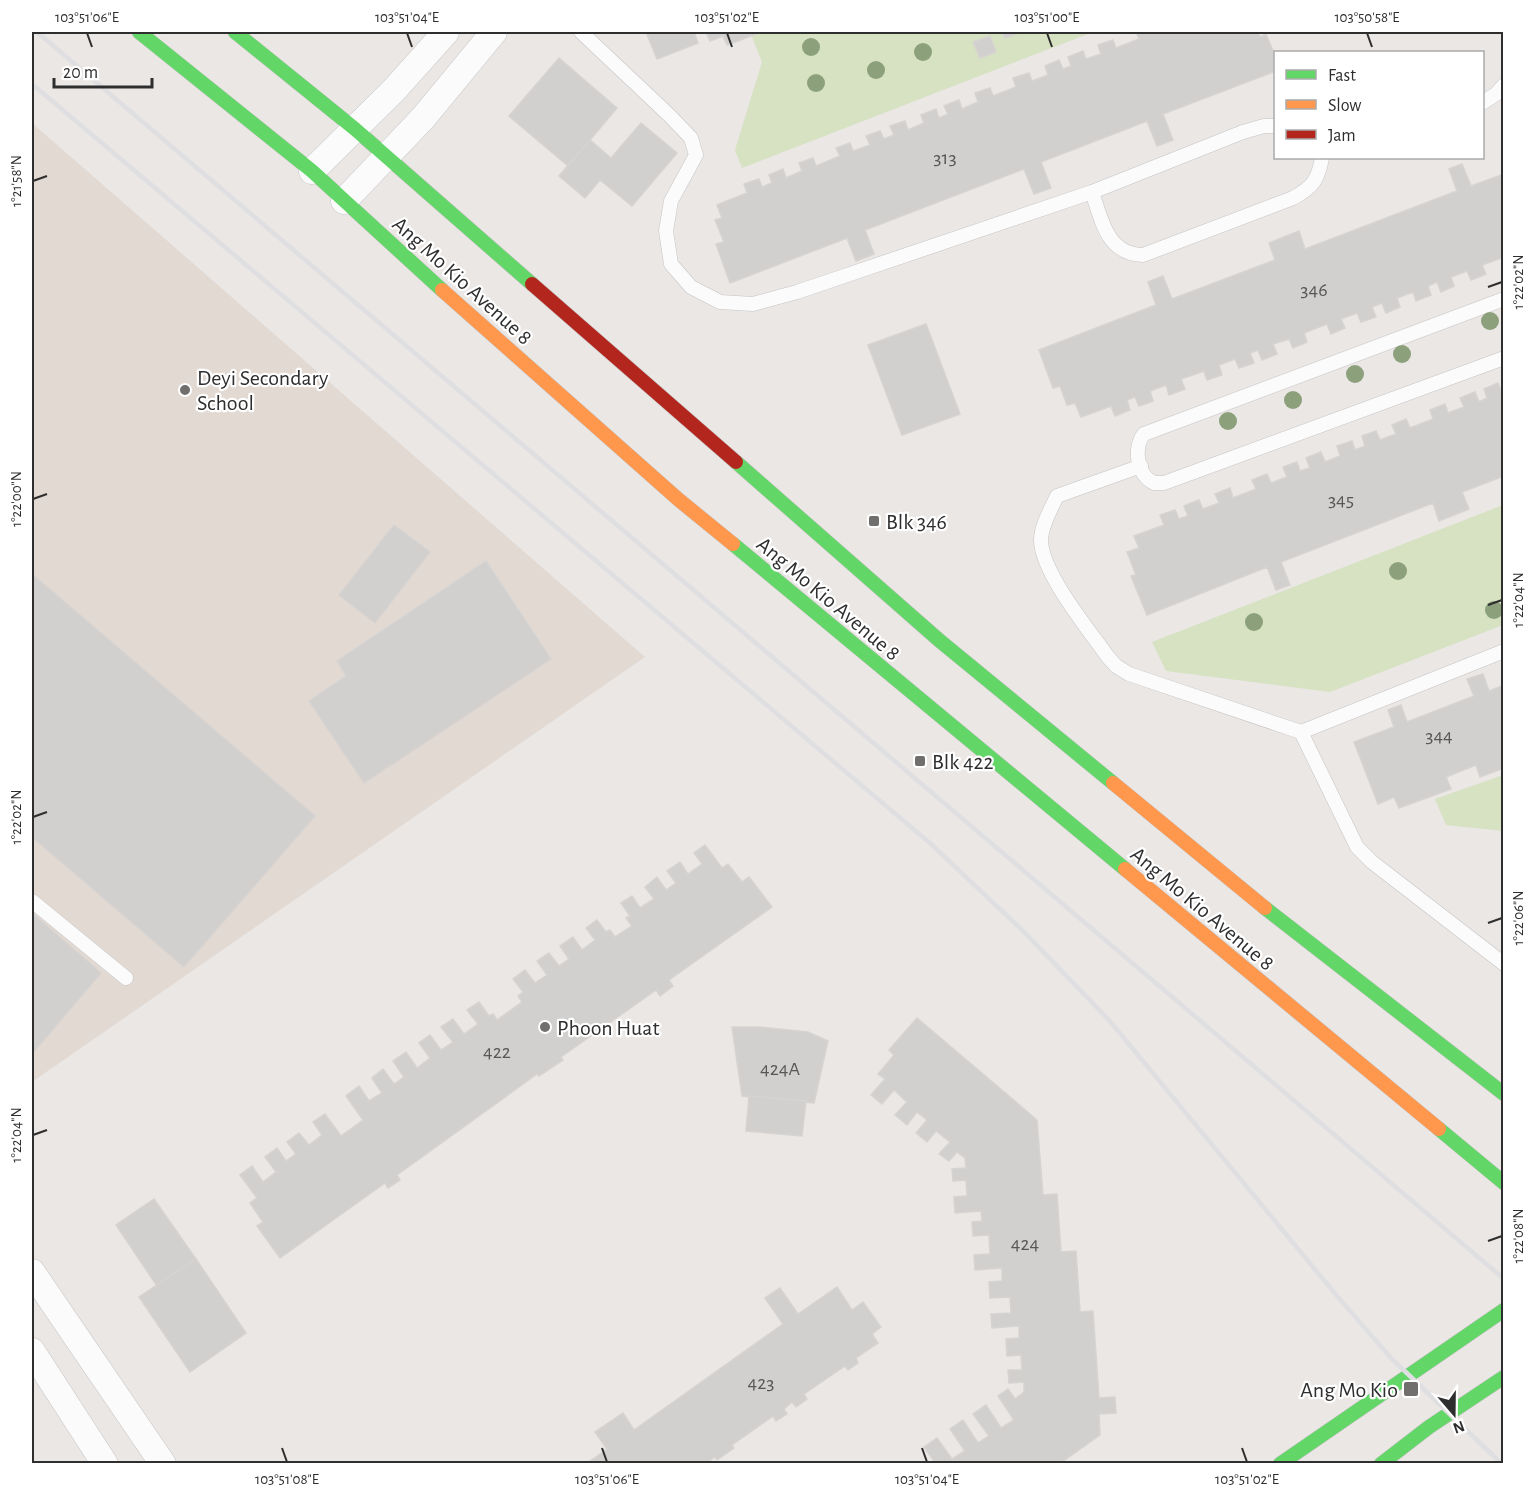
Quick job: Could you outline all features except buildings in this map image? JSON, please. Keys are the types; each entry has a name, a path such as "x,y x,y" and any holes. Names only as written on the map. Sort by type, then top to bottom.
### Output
{"main road":[{"name":"Ang Mo Kio Avenue 8","path":"139,32 312,171 679,500 1503,1183"},
{"name":"Ang Mo Kio Avenue 8","path":"235,32 355,129 940,640 1245,892 1503,1094"},
{"path":"1280,1464 1503,1310"},
{"path":"1381,1464 1503,1377"}],"street":[{"path":"312,171 394,90 446,32"},
{"path":"344,201 439,100 494,32"},
{"path":"32,1272 163,1464"},
{"path":"32,1351 105,1464"}],"lane":[{"path":"581,32 691,138 696,156 671,201 666,231 671,264 692,287 720,302 753,304 798,292 1092,192 1244,132 1264,126 1274,126"},
{"path":"1484,102 1496,94 1503,85"},
{"path":"1092,192 1111,241 1124,252 1143,255 1293,198 1311,187 1319,174 1322,159"},
{"path":"1503,299 1144,434 1138,440 1136,452 1146,476 1155,483 1164,483 1503,358"},
{"path":"1141,466 1057,496 1041,540 1049,573 1116,666 1129,674 1301,732 1503,651"},
{"path":"1301,732 1357,847 1372,862 1503,964"},
{"path":"32,901 126,978"}],"shaded area":[{"name":"Deyi Secondary School","path":"32,123 645,657 32,1082"}],"green space":[{"path":"750,32 1093,32 742,168 735,150 762,62"},
{"path":"1503,505 1503,625 1330,692 1166,671 1152,642"},
{"path":"1503,775 1503,831 1446,825 1435,799"}],"railway":[{"path":"37,32 1504,1279"},
{"path":"32,84 931,844 1022,930 1109,1020 1390,1357 1502,1464"}],"traffic: fast":[{"path":"139,32 312,171 442,290"},
{"path":"235,32 355,129 532,284"},
{"path":"736,462 940,641 1113,783"},
{"path":"733,544 1125,869"},
{"path":"1265,908 1504,1094"},
{"path":"1439,1129 1504,1183"},
{"path":"1280,1464 1504,1310"},
{"path":"1381,1464 1429,1427 1504,1377"}],"traffic: slow":[{"path":"442,290 679,500 733,544"},
{"path":"1113,783 1265,908"},
{"path":"1125,869 1439,1129"}],"traffic: jam":[{"path":"532,284 736,462"}],"place":[{"name":"Deyi Secondary School","path":"185,390"},
{"name":"Blk 346","path":"874,521"},
{"name":"Blk 422","path":"920,761"},
{"name":"Phoon Huat","path":"545,1027"},
{"name":"Ang Mo Kio","path":"1411,1389"}]}
